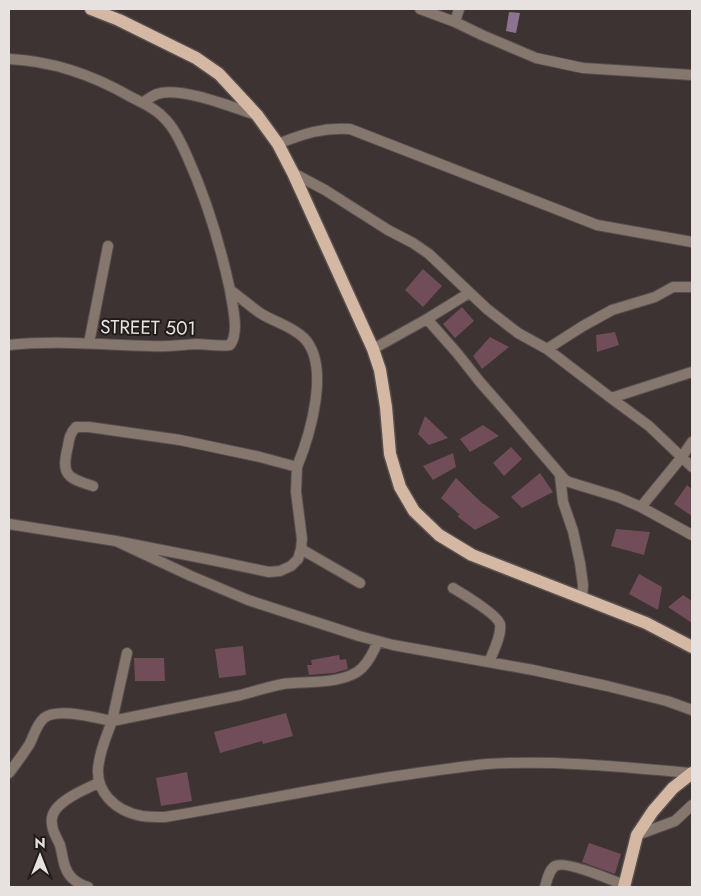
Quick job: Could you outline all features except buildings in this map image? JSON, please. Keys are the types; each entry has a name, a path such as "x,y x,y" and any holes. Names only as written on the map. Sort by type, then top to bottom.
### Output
{"main road":[{"path":"91,9 119,20 196,58 218,74 257,115 278,144 373,349 380,370 390,454 400,487 414,512 439,535 472,556 646,623 691,647"},
{"path":"624,886 636,835 673,788 692,773"}],"street":[{"path":"420,9 454,22 518,52 550,62 583,68 692,75"},
{"path":"454,22 459,9"},
{"path":"9,59 43,62 69,69 123,92 143,102 163,116 185,152 204,199 224,260 230,290 261,314 303,337 315,358 318,375 313,416 297,467 296,492 302,539 298,559 291,566 280,571 269,572 116,541 9,524"},
{"path":"143,102 157,94 171,92 204,98 257,115"},
{"path":"278,144 300,135 336,128 350,128 597,225 692,242"},
{"path":"293,173 413,243 441,265 487,309 518,333 547,349 649,426 692,468"},
{"path":"89,343 108,246"},
{"path":"547,349 612,310 655,297 673,287 692,287"},
{"name":"STREET 501","path":"9,345 89,343 152,346 230,345 235,336 235,329 230,290"},
{"path":"373,349 428,319 469,293"},
{"path":"428,319 480,382 510,414 560,476 569,482 618,497 642,507 692,535"},
{"path":"611,398 692,372"},
{"path":"93,486 74,480 64,467 70,435 76,427 89,427 180,440 297,467"},
{"path":"642,507 692,442"},
{"path":"560,476 563,502 573,531 580,562 583,585 582,598"},
{"path":"116,541 248,600 378,642 534,670 616,688 667,701 692,710"},
{"path":"301,549 360,583"},
{"path":"453,588 493,615 500,623 499,637 489,662"},
{"path":"9,773 30,744 38,725 45,717 54,713 112,721 241,695 284,684 318,682 350,676 361,669 378,642"},
{"path":"127,653 112,721 98,763 98,783 107,798 125,811 142,816 165,817 358,782 488,764 562,763 692,773"},
{"path":"88,887 72,878 66,870 51,820 63,802 98,783"},
{"path":"636,835 675,821 692,805"},
{"path":"545,887 552,868 560,864 575,867 624,886"}],"shaded area":[{"path":"509,12 520,13 516,33 506,31"}]}
